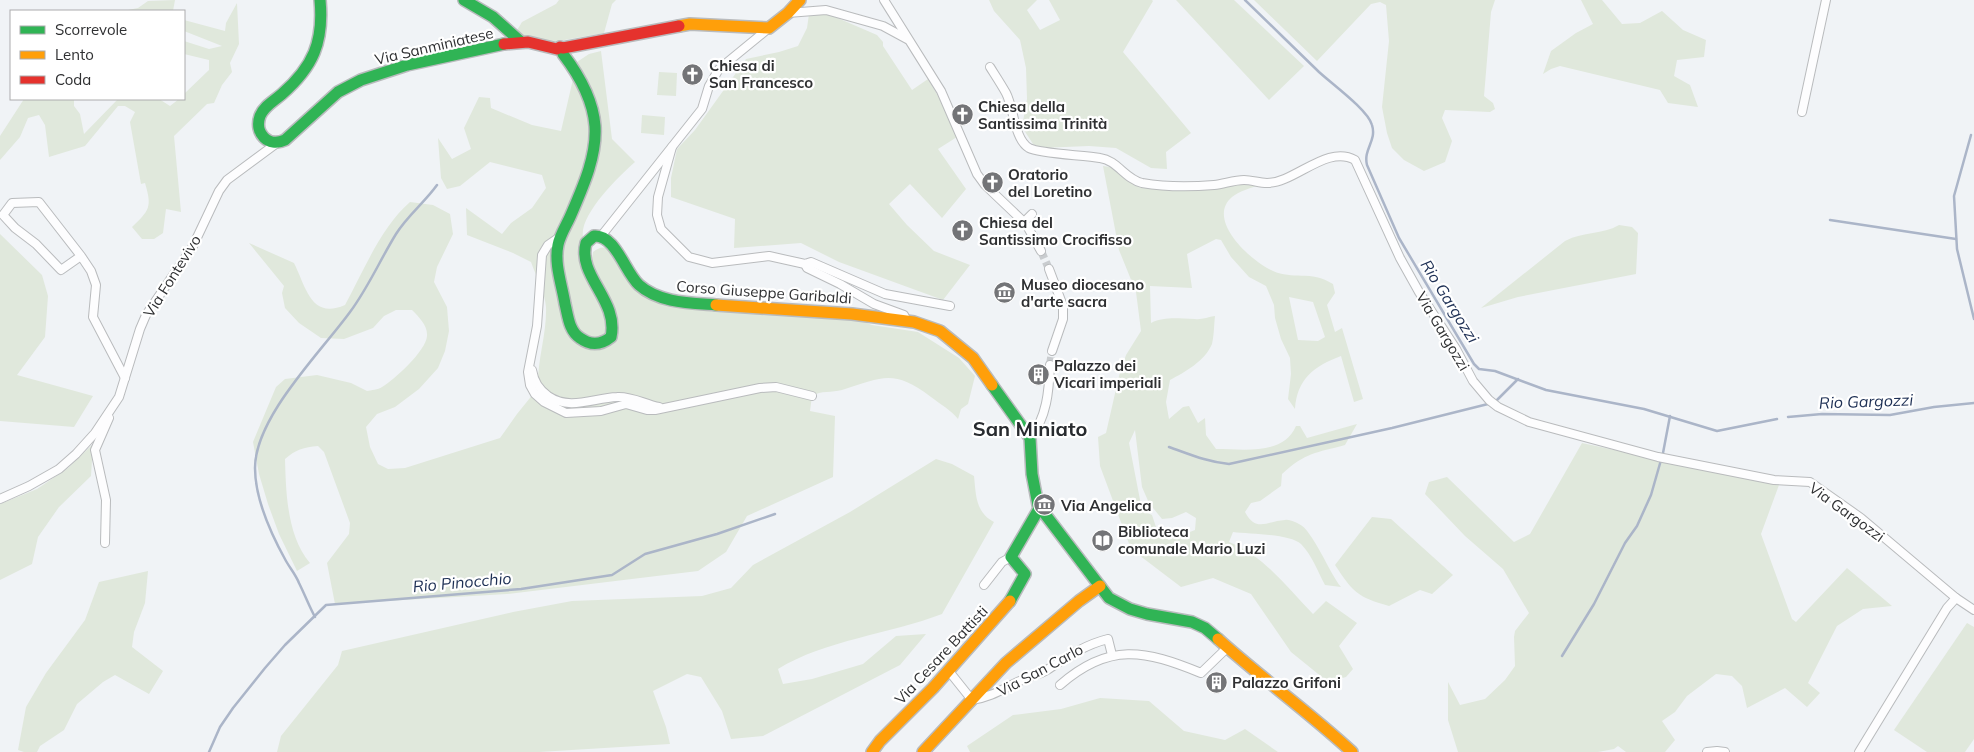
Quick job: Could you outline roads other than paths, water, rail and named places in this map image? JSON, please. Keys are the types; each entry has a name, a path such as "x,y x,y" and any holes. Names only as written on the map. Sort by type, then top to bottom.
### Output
{"main road":[{"path":"277,143 264,138 258,124 260,115 264,109 297,81 315,54 323,22 320,0"},
{"path":"464,0 493,17 520,42"},
{"path":"602,235 592,236 588,239 585,246 585,257 593,278 610,309 615,327 612,338 596,345 586,343 574,333 567,315 558,258 558,246 561,236 581,188 593,146 595,126 587,95 577,71 561,50 690,24 769,28 788,13 800,0"},
{"name":"Via Sanminiatese","path":"277,143 296,130 326,101 346,87 382,72 421,61 520,42 561,50"},
{"name":"Corso Giuseppe Garibaldi","path":"602,235 614,248 637,285 665,300 692,304 852,314 907,321 929,326 940,331 973,358 1030,438"},
{"path":"1030,438 1034,496 1053,525 1109,598 1121,606 1147,614 1192,622 1205,628 1260,676 1316,719 1352,752"},
{"path":"1011,557 1040,507"},
{"name":"Via Cesare Battisti","path":"872,752 880,740 933,688 1008,604 1025,574 1011,557"},
{"path":"924,752 1006,663 1079,601 1100,586"}],"street":[{"path":"884,0 941,91 985,185 1024,222 1041,251"},
{"path":"1802,112 1826,0"},
{"path":"788,13 826,10 882,26 909,40"},
{"path":"602,235 702,109 709,86 719,69 769,28"},
{"name":"Via Gargozzi","path":"990,67 1006,93 1013,110 1017,131 1029,148 1039,151 1104,158 1133,180 1195,186 1216,185 1244,180 1266,184 1282,181 1331,158 1349,157 1355,160 1400,258 1419,292 1456,349 1473,381 1489,400 1498,407 1529,422 1658,457 1774,480 1810,482 1861,518 1956,598 1974,610"},
{"name":"Via Fontevivo","path":"0,500 58,469 76,454 111,411 119,397 146,315 193,246 219,191 227,180 277,143"},
{"path":"672,147 658,197 657,215 661,228 689,257 712,262 769,256 805,264 808,261 885,294 950,306"},
{"path":"81,256 61,270 36,244 2,216 12,203 39,202 81,256 91,271 96,285 93,317 125,378"},
{"path":"1024,222 1032,214"},
{"path":"561,236 548,245 542,255 539,310 528,372 530,384 535,394 544,402 566,413 601,411 626,404 647,410 760,388 776,387 812,396"},
{"path":"805,264 806,268 840,284 874,304 904,315 907,321"},
{"path":"1048,268 1063,306 1063,318 1052,351"},
{"path":"530,363 537,386 554,400 566,404 578,404 600,399 624,397 662,408"},
{"path":"1030,438 1036,431 1043,414 1049,390 1050,365"},
{"path":"105,542 106,500 95,450 108,423 111,411"},
{"path":"984,584 1002,562 1011,557"},
{"path":"1860,752 1947,608 1956,598"},
{"name":"Via San Carlo","path":"972,700 989,698 1023,679 1044,671 1074,651 1092,643 1108,639 1112,655"},
{"path":"1060,685 1086,665 1112,655 1146,655 1169,660 1201,673 1228,647"},
{"path":"948,670 972,700"},
{"path":"1707,752 1717,750 1725,752"}],"waterway":[{"name":"Rio Gargozzi","path":"1245,0 1319,72 1357,105 1369,119 1372,125 1373,136 1367,154 1367,165 1399,238 1474,364 1479,369 1495,371 1546,390 1644,409 1717,431 1777,419"},
{"path":"1971,135 1954,196 1957,249 1974,319"},
{"path":"315,617 296,577 275,540 265,516 256,480 255,468 258,448 277,407 307,365 356,303 400,227 437,185"},
{"path":"1830,220 1956,239"},
{"path":"1497,400 1518,379"},
{"name":"Rio Gargozzi","path":"1788,417 1822,414 1890,415 1934,407 1974,403"},
{"path":"1169,447 1206,460 1229,464 1392,428 1488,404"},
{"path":"1663,453 1670,416"},
{"path":"1562,656 1594,604 1625,543 1637,526 1651,495 1661,460"},
{"name":"Rio Pinocchio","path":"209,752 220,727 233,708 285,645 326,605 521,589 612,575 645,554 717,534 775,514"}],"tunnel":[{"path":"1041,251 1049,269"},
{"path":"1050,365 1052,351"}],"place":[{"name":"Chiesa di San Francesco","path":"693,74"},
{"name":"Chiesa della Santissima Trinità","path":"962,115"},
{"name":"Oratorio del Loretino","path":"992,183"},
{"name":"Chiesa del Santissimo Crocifisso","path":"963,231"},
{"name":"Museo diocesano d'arte sacra","path":"1005,293"},
{"name":"Palazzo dei Vicari imperiali","path":"1038,374"},
{"name":"Via Angelica","path":"1045,505"},
{"name":"Biblioteca comunale Mario Luzi","path":"1102,540"},
{"name":"Palazzo Grifoni","path":"1216,682"}],"district":[{"name":"San Miniato","path":"1030,428"}]}
